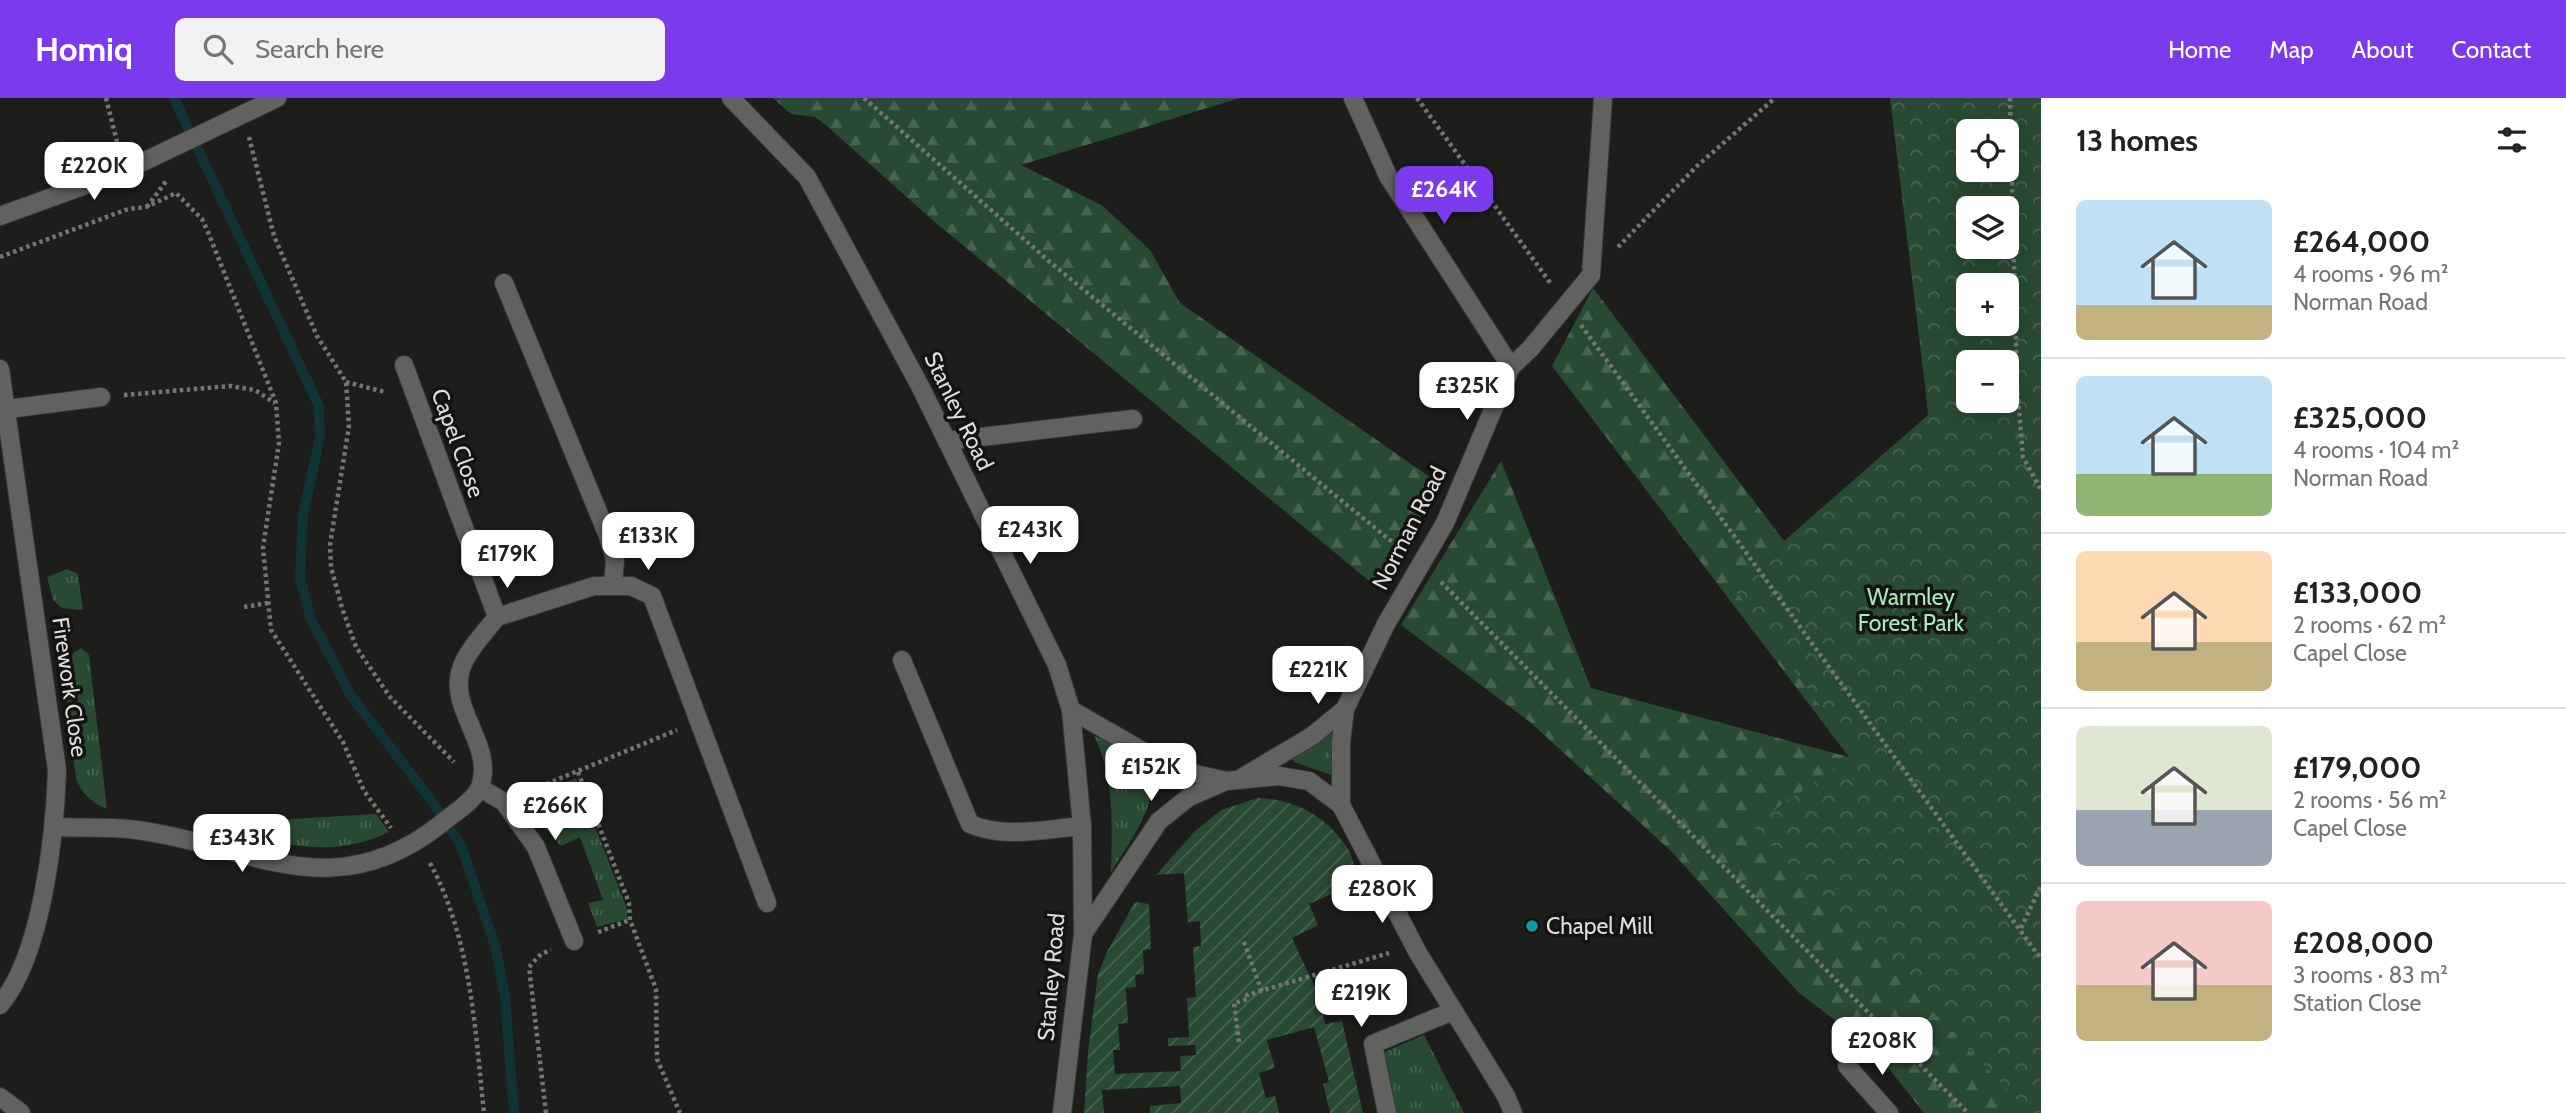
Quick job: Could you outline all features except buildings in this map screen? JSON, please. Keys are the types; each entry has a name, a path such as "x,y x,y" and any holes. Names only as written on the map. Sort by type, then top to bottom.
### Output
{"street":[{"path":"0,216 124,171 238,119 277,98"},
{"name":"Stanley Road","path":"731,98 807,177 896,339 947,441 1056,665 1071,710 1082,826 1083,934 1062,1113"},
{"path":"1353,98 1388,176 1511,367"},
{"path":"1591,275 1603,98"},
{"name":"Norman Road","path":"1341,805 1341,742 1345,709 1387,624 1445,523 1511,367 1530,349 1591,275"},
{"path":"504,283 608,536 615,559 613,586"},
{"name":"Capel Close","path":"404,365 497,617"},
{"name":"Firework Close","path":"0,369 8,409 57,770 55,827 29,954 0,1005"},
{"path":"8,409 101,397"},
{"path":"947,441 1133,419"},
{"path":"55,827 130,829 311,870 364,865 410,846 474,795 484,759 460,692 461,669 497,617 594,586 631,586 652,596 767,903"},
{"path":"902,660 970,824 997,832 1082,826"},
{"name":"Norman Road","path":"1232,780 1312,736 1345,709"},
{"path":"1071,710 1174,769 1232,780 1279,776 1309,781 1341,805 1413,945 1506,1096 1513,1113"},
{"path":"1083,934 1159,821 1189,797 1232,780"},
{"path":"474,795 504,802 536,847 574,941"},
{"path":"1387,1113 1373,1044 1453,1011"},
{"path":"1847,1066 1889,1113"},
{"path":"0,1097 21,1113"}],"path":[{"path":"107,98 124,171"},
{"path":"1417,98 1558,295"},
{"path":"1591,275 1697,166 1775,98"},
{"path":"2010,98 2017,384 2023,457 2041,490"},
{"path":"238,119 274,236 317,336 346,382 349,426 330,545 331,567 342,608 356,646 390,697 474,795"},
{"path":"0,257 128,209 146,207 176,193 202,219 276,403 279,443 264,547 271,630 343,742 364,790 410,846 450,907 472,993 484,1113"},
{"path":"1573,315 2041,959"},
{"path":"346,382 416,401"},
{"path":"101,397 230,386 255,390 276,403"},
{"path":"244,607 268,603"},
{"path":"504,802 698,721"},
{"path":"578,772 629,902 630,920 656,989 657,1059 680,1113"},
{"path":"2021,928 2041,886"},
{"path":"546,1113 528,967 541,954 630,920"},
{"path":"1244,942 1262,992"},
{"path":"1239,1042 1234,1003 1413,945"}],"green space":[{"path":"773,98 1240,98 1021,165 1103,206 1150,250 1180,303 1437,482 1385,594 936,223 828,127 815,117 791,114"},
{"name":"Warmley Forest Park","path":"1890,98 2041,98 2041,1113 2030,1113 1752,825 1855,754 1736,591 1929,419"},
{"path":"1901,98 1956,125 1956,182 1969,182 1969,196 1956,196 1956,259 1969,259 1969,273 1956,273 1956,336 1969,336 1969,350 1956,350 1956,413 1970,413 2041,1113 1924,1113 1874,1050 1798,992 1673,853 1530,722 1401,625 1501,461 1591,688 1849,757 1552,366 1593,288 1784,541 1928,415"},
{"path":"67,569 78,574 83,610 62,608 53,600 47,577"},
{"path":"81,648 89,655 107,809 88,797 76,778 62,666 67,658"},
{"path":"1334,731 1334,776 1294,762 1291,757"},
{"path":"1094,736 1129,751 1143,763 1150,778 1151,793 1147,810 1111,872 1112,820 1109,786 1101,752"},
{"path":"576,778 627,909 627,919 597,927 588,903 603,900 580,837 561,846 531,814 524,799"},
{"path":"1258,798 1296,805 1318,817 1338,835 1348,850 1360,882 1309,904 1318,925 1292,938 1320,998 1325,1024 1342,1021 1363,1113 1330,1113 1323,1084 1329,1082 1314,1027 1267,1040 1275,1068 1259,1073 1266,1098 1275,1096 1279,1113 1150,1113 1150,1106 1181,1103 1180,1086 1102,1090 1104,1113 1084,1113 1088,1052 1098,974 1135,902 1149,904 1151,949 1143,950 1144,974 1135,975 1136,987 1126,988 1128,1023 1118,1024 1120,1050 1113,1050 1115,1074 1181,1071 1180,1056 1196,1055 1195,1045 1168,1046 1168,1038 1189,1037 1187,998 1196,997 1193,947 1201,946 1200,921 1188,922 1184,873 1156,875 1195,831 1221,810"},
{"path":"376,814 389,832 336,847 282,843 245,834 242,829 292,819"},
{"path":"1424,1035 1464,1113 1395,1113 1384,1052"}],"waterway":[{"path":"174,98 319,406 320,437 303,515 300,578 311,619 350,694 430,799 461,845 495,945 505,996 514,1113"}],"place":[{"name":"Chapel Mill","path":"1532,926"}]}
